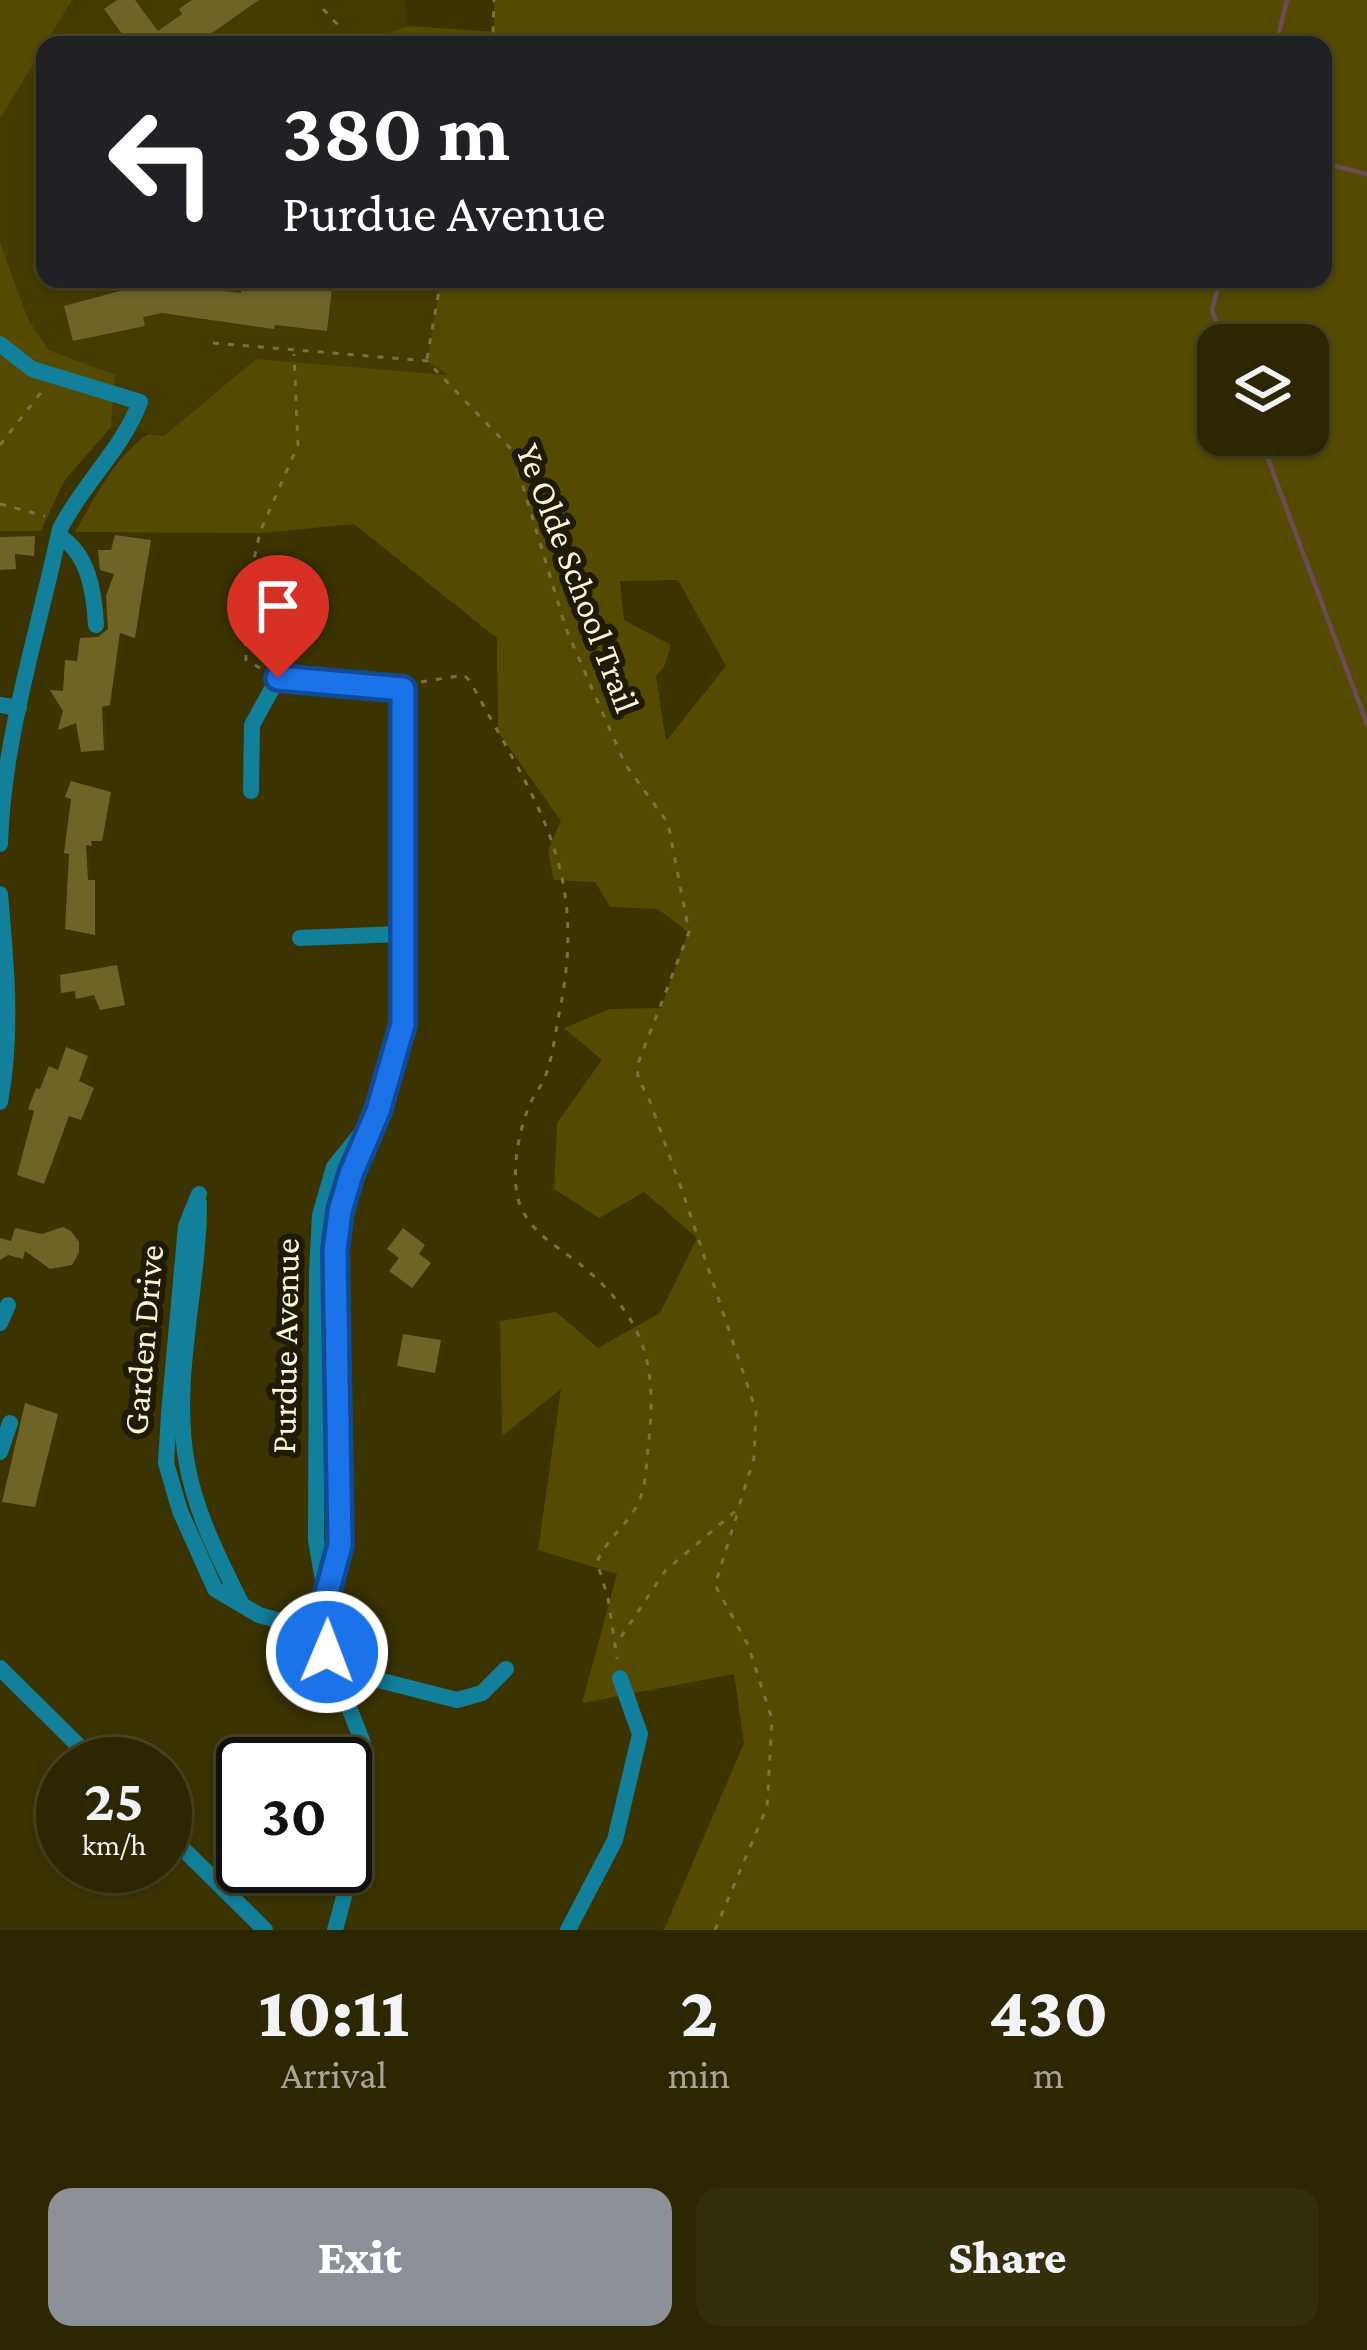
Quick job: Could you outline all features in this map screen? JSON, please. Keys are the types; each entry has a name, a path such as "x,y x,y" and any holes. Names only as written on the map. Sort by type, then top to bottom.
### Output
{"street":[{"path":"0,344 32,369 140,402 130,431 74,502 62,529 9,706 0,844"},
{"path":"62,529 79,552 92,589 96,625"},
{"path":"251,791 252,725 278,678 403,689"},
{"name":"Purdue Avenue","path":"334,1930 359,1841 363,1743 327,1652 326,1597 316,1540 320,1215 334,1167 378,1111 403,1024 403,689"},
{"path":"0,894 8,993 8,1059 0,1102"},
{"path":"300,938 400,934"},
{"name":"Garden Drive","path":"241,1604 210,1539 186,1459 183,1404 199,1194 186,1226 166,1463 180,1511 215,1589 260,1615 329,1635"},
{"path":"0,1323 8,1305"},
{"path":"0,1451 10,1423"},
{"path":"0,1668 70,1737"},
{"path":"337,1676 355,1674 457,1700 482,1693 506,1670"},
{"path":"568,1930 615,1840 640,1734 620,1678"},
{"path":"192,1858 265,1930"}],"path":[{"path":"491,36 494,0"},
{"path":"323,9 337,24 339,36"},
{"path":"213,343 427,361 439,288"},
{"path":"278,678 246,660 244,605 260,532 298,446 294,352"},
{"name":"Ye Olde School Trail","path":"427,361 512,450 555,599 584,672 626,764 668,823 688,932 637,1066 638,1078 650,1099 756,1412 754,1458 715,1585 748,1645 772,1719 767,1807 715,1930"},
{"path":"0,445 38,396"},
{"path":"0,504 62,529"},
{"path":"403,689 451,676 464,675 470,681 532,789 564,871 566,982 545,1077 522,1130 516,1167 518,1198 528,1220 544,1238 607,1290 646,1346 653,1404 641,1498 605,1542 597,1562 608,1598 620,1678"},
{"path":"615,1646 664,1571 738,1509"}],"shaded area":[{"path":"0,0 72,0 50,36 36,36 36,60 0,119"},
{"path":"72,0 405,0 408,26 494,32 494,36 50,36"},
{"path":"494,0 1367,0 1367,1930 664,1930 744,1743 734,1674 582,1703 617,1574 538,1550 561,1389 502,1436 500,1321 556,1312 598,1348 660,1313 697,1238 644,1192 599,1218 554,1189 557,1123 602,1060 564,1028 610,1009 661,1008 688,932 658,909 610,907 595,882 554,880 548,850 561,821 498,732 497,638 354,524 262,533 75,532 125,454 148,434 164,436 256,359 449,375 427,361 439,288 1332,288 1332,36 380,36 408,26 494,32","holes":["678,580 726,666 666,741 656,676 671,645 624,620 620,581"]},
{"path":"36,60 36,288 496,288 496,379 256,359 164,436 111,427 115,376 50,350 28,319 0,242 0,119"},
{"path":"0,242 28,319 49,350 115,375 111,427 64,481 41,531 0,531"}],"building":[{"path":"117,0 135,0 158,31 182,14 179,9 192,0 259,0 208,36 124,36 104,9"},
{"path":"131,288 215,288 241,293 242,288 332,288 327,331 275,325 274,329 162,313 143,317 145,326 73,341 64,306"},
{"path":"115,535 151,540 135,638 120,633 110,705 102,707 104,750 81,752 76,723 58,730 63,711 50,690 63,691 65,660 77,661 80,638 98,637 108,629 106,596 114,574 100,570 98,550 111,550"},
{"path":"35,536 34,556 15,554 16,569 0,570 0,537"},
{"path":"71,781 111,792 102,841 86,845 88,880 95,880 95,935 65,929 69,854 64,853 71,799 65,797"},
{"path":"117,965 125,1005 100,1010 94,995 76,999 75,991 61,993 60,975"},
{"path":"66,1047 88,1056 79,1081 94,1088 81,1120 69,1116 44,1184 17,1175 36,1088 40,1089 49,1066 58,1070"},
{"path":"63,1227 79,1242 72,1265 50,1269 25,1251 23,1259 8,1255 0,1260 0,1238 11,1241 15,1228 42,1234"},
{"path":"403,1228 425,1245 419,1254 431,1263 412,1288 389,1271 399,1258 387,1249"},
{"path":"403,1334 441,1340 435,1373 397,1366"},
{"path":"25,1403 58,1414 35,1507 2,1502"}],"waterway":[{"path":"1278,36 1287,0"},
{"path":"1332,165 1367,174"},
{"path":"1217,324 1212,310 1218,288"},
{"path":"1267,456 1367,724"}],"route":[{"path":"278,678 403,689 403,1024 378,1111 351,1174 335,1251 340,1545 326,1597 327,1652"}]}
